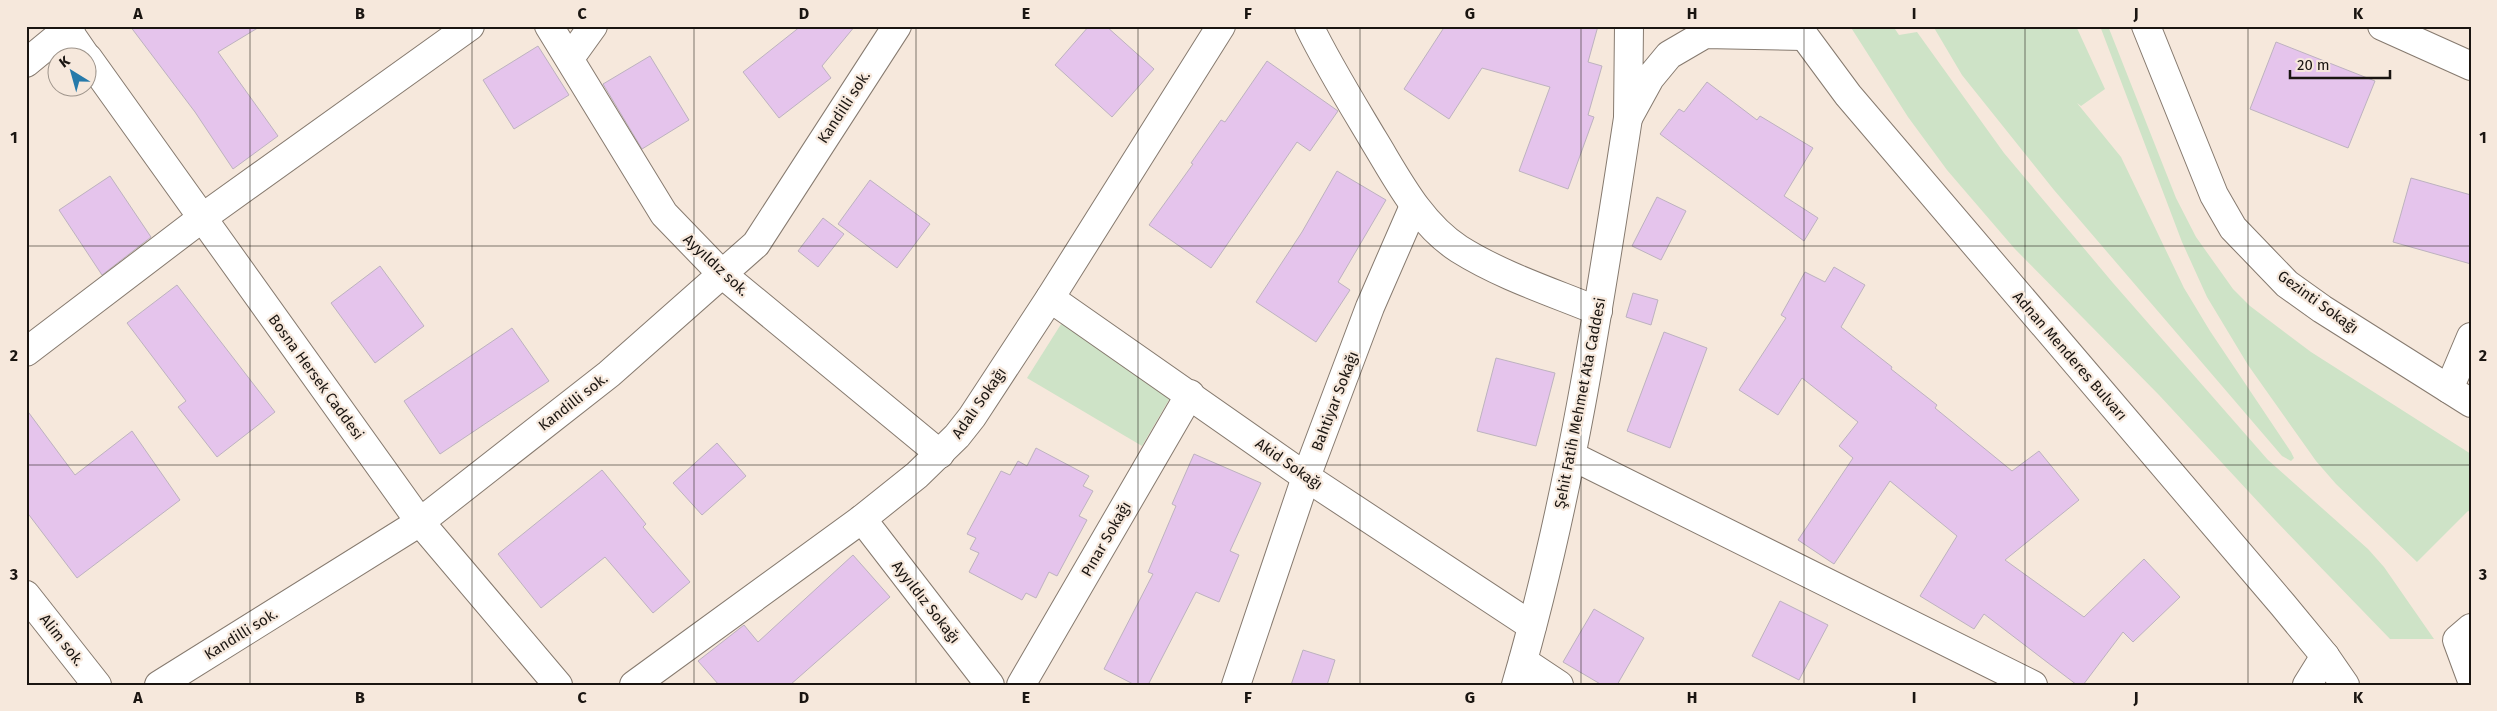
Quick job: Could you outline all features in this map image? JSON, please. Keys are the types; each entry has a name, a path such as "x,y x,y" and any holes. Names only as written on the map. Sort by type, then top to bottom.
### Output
{"street":[{"path":"26,352 202,218 470,26"},
{"name":"Ayyıldız sok.","path":"549,26 664,214 722,274 940,454"},
{"path":"570,58 593,26"},
{"name":"Kandilli sok.","path":"159,685 420,522 609,374 756,244 897,26"},
{"name":"Adalı Sokağı","path":"634,685 862,519 940,454 972,417 1050,298 1221,26"},
{"path":"1309,26 1326,61 1414,206 1433,228 1458,248 1490,266 1598,311"},
{"name":"Şehit Fatih Mehmet Ata Caddesi","path":"1520,673 1572,456 1598,311 1628,118 1628,26"},
{"name":"Gezinti Sokağı","path":"2146,26 2214,195 2233,228 2287,284 2322,309 2460,396"},
{"path":"2382,26 2471,66"},
{"path":"26,63 67,27"},
{"name":"Bosna Hersek Caddesi","path":"67,27 81,48"},
{"name":"Şehit Fatih Mehmet Ata Caddesi","path":"1628,118 1650,78 1669,55 1705,34 1800,31"},
{"name":"Adnan Menderes Bulvarı","path":"1800,31 1848,95 2325,656 2345,685"},
{"name":"Bosna Hersek Caddesi","path":"98,73 420,522 558,685"},
{"name":"Bahtiyar Sokağı","path":"1236,685 1306,477 1370,307 1414,206"},
{"name":"Akid Sokağı","path":"1050,298 1190,394 1306,477 1532,626"},
{"path":"2460,396 2471,337"},
{"name":"Pınar Sokağı","path":"1022,685 1190,394"},
{"path":"1572,456 2033,685"},
{"name":"Ayyıldız Sokağı","path":"862,519 990,685"},
{"name":"Alim sok.","path":"26,595 97,685"},
{"path":"2471,628 2458,640 2471,678"},
{"path":"2307,685 2325,656"},
{"path":"1520,673 1559,685"}],"green space":[{"path":"1850,26 1893,26 1899,35 1917,32 2004,153 2113,283 2268,460 2368,549 2384,567 2434,639 2390,639 2275,520 2159,395 2014,248 1947,170 1908,117"},
{"path":"1933,26 2076,26 2105,89 2081,106 2077,103 2121,157 2184,288 2210,331 2291,452 2294,458 2291,461 2282,456 2054,190 1962,75"},
{"path":"2100,26 2108,26 2176,198 2196,237 2233,289 2250,306 2311,352 2471,454 2471,512 2468,511 2417,562 2336,484 2316,461 2248,365 2207,297 2182,242"},
{"path":"1063,321 1170,398 1142,446 1027,378"}],"building":[{"path":"130,26 261,26 218,52 278,136 233,169 195,112"},
{"path":"801,26 855,26 822,66 831,78 779,118 743,72"},
{"path":"1089,26 1106,26 1154,69 1112,117 1055,65"},
{"path":"1445,26 1598,26 1588,62 1602,66 1588,115 1594,117 1568,189 1519,171 1550,87 1482,68 1449,119 1404,89"},
{"path":"2276,42 2375,81 2348,148 2250,109"},
{"path":"538,46 569,95 514,129 483,80"},
{"path":"650,56 689,120 642,149 603,84"},
{"path":"1267,61 1338,111 1310,151 1297,142 1211,268 1149,225 1193,164 1191,163 1221,120 1225,122"},
{"path":"1707,82 1757,120 1760,116 1813,148 1784,196 1818,218 1804,241 1660,134 1679,109 1684,112"},
{"path":"1337,171 1386,200 1338,282 1350,290 1316,342 1256,302 1302,232"},
{"path":"110,176 151,237 102,275 59,210"},
{"path":"2411,178 2471,195 2471,264 2393,242"},
{"path":"870,180 930,224 897,268 838,224"},
{"path":"1657,197 1686,211 1661,260 1632,246"},
{"path":"823,218 844,234 818,267 798,251"},
{"path":"380,266 424,326 375,363 331,303"},
{"path":"1834,267 1865,285 1841,327 1892,367 1891,369 1937,405 1935,408 2012,471 2039,451 2079,500 2005,560 2084,617 2144,559 2180,597 2133,642 2123,632 2083,685 2077,685 1984,614 1974,629 1920,596 1957,536 1890,481 1834,564 1798,540 1853,458 1839,446 1858,422 1802,378 1778,415 1739,390 1786,318 1781,315 1805,272 1825,282"},
{"path":"177,285 275,412 217,457 178,407 186,401 127,323"},
{"path":"1633,293 1658,300 1651,325 1626,317"},
{"path":"512,328 549,381 440,454 404,401"},
{"path":"1664,332 1707,348 1670,448 1627,431"},
{"path":"1496,358 1555,373 1536,446 1477,431"},
{"path":"26,409 75,475 132,431 180,500 77,578 26,511"},
{"path":"717,443 746,476 702,515 673,483"},
{"path":"1036,448 1089,476 1083,486 1093,491 1079,516 1087,520 1057,576 1049,572 1036,598 1026,593 1022,600 969,572 979,553 970,549 976,538 967,534 1001,471 1010,475 1018,461 1027,466"},
{"path":"1194,454 1261,483 1230,551 1239,555 1219,602 1196,592 1148,685 1135,685 1104,669 1153,574 1148,572 1176,506 1172,504"},
{"path":"602,470 646,524 643,527 690,582 653,613 605,557 541,608 498,554"},
{"path":"853,555 890,597 790,685 719,685 698,661 744,625 758,642"},
{"path":"1780,601 1828,625 1799,680 1752,656"},
{"path":"1594,609 1644,638 1617,685 1602,685 1563,662"},
{"path":"1303,650 1335,660 1327,685 1291,685"}]}
